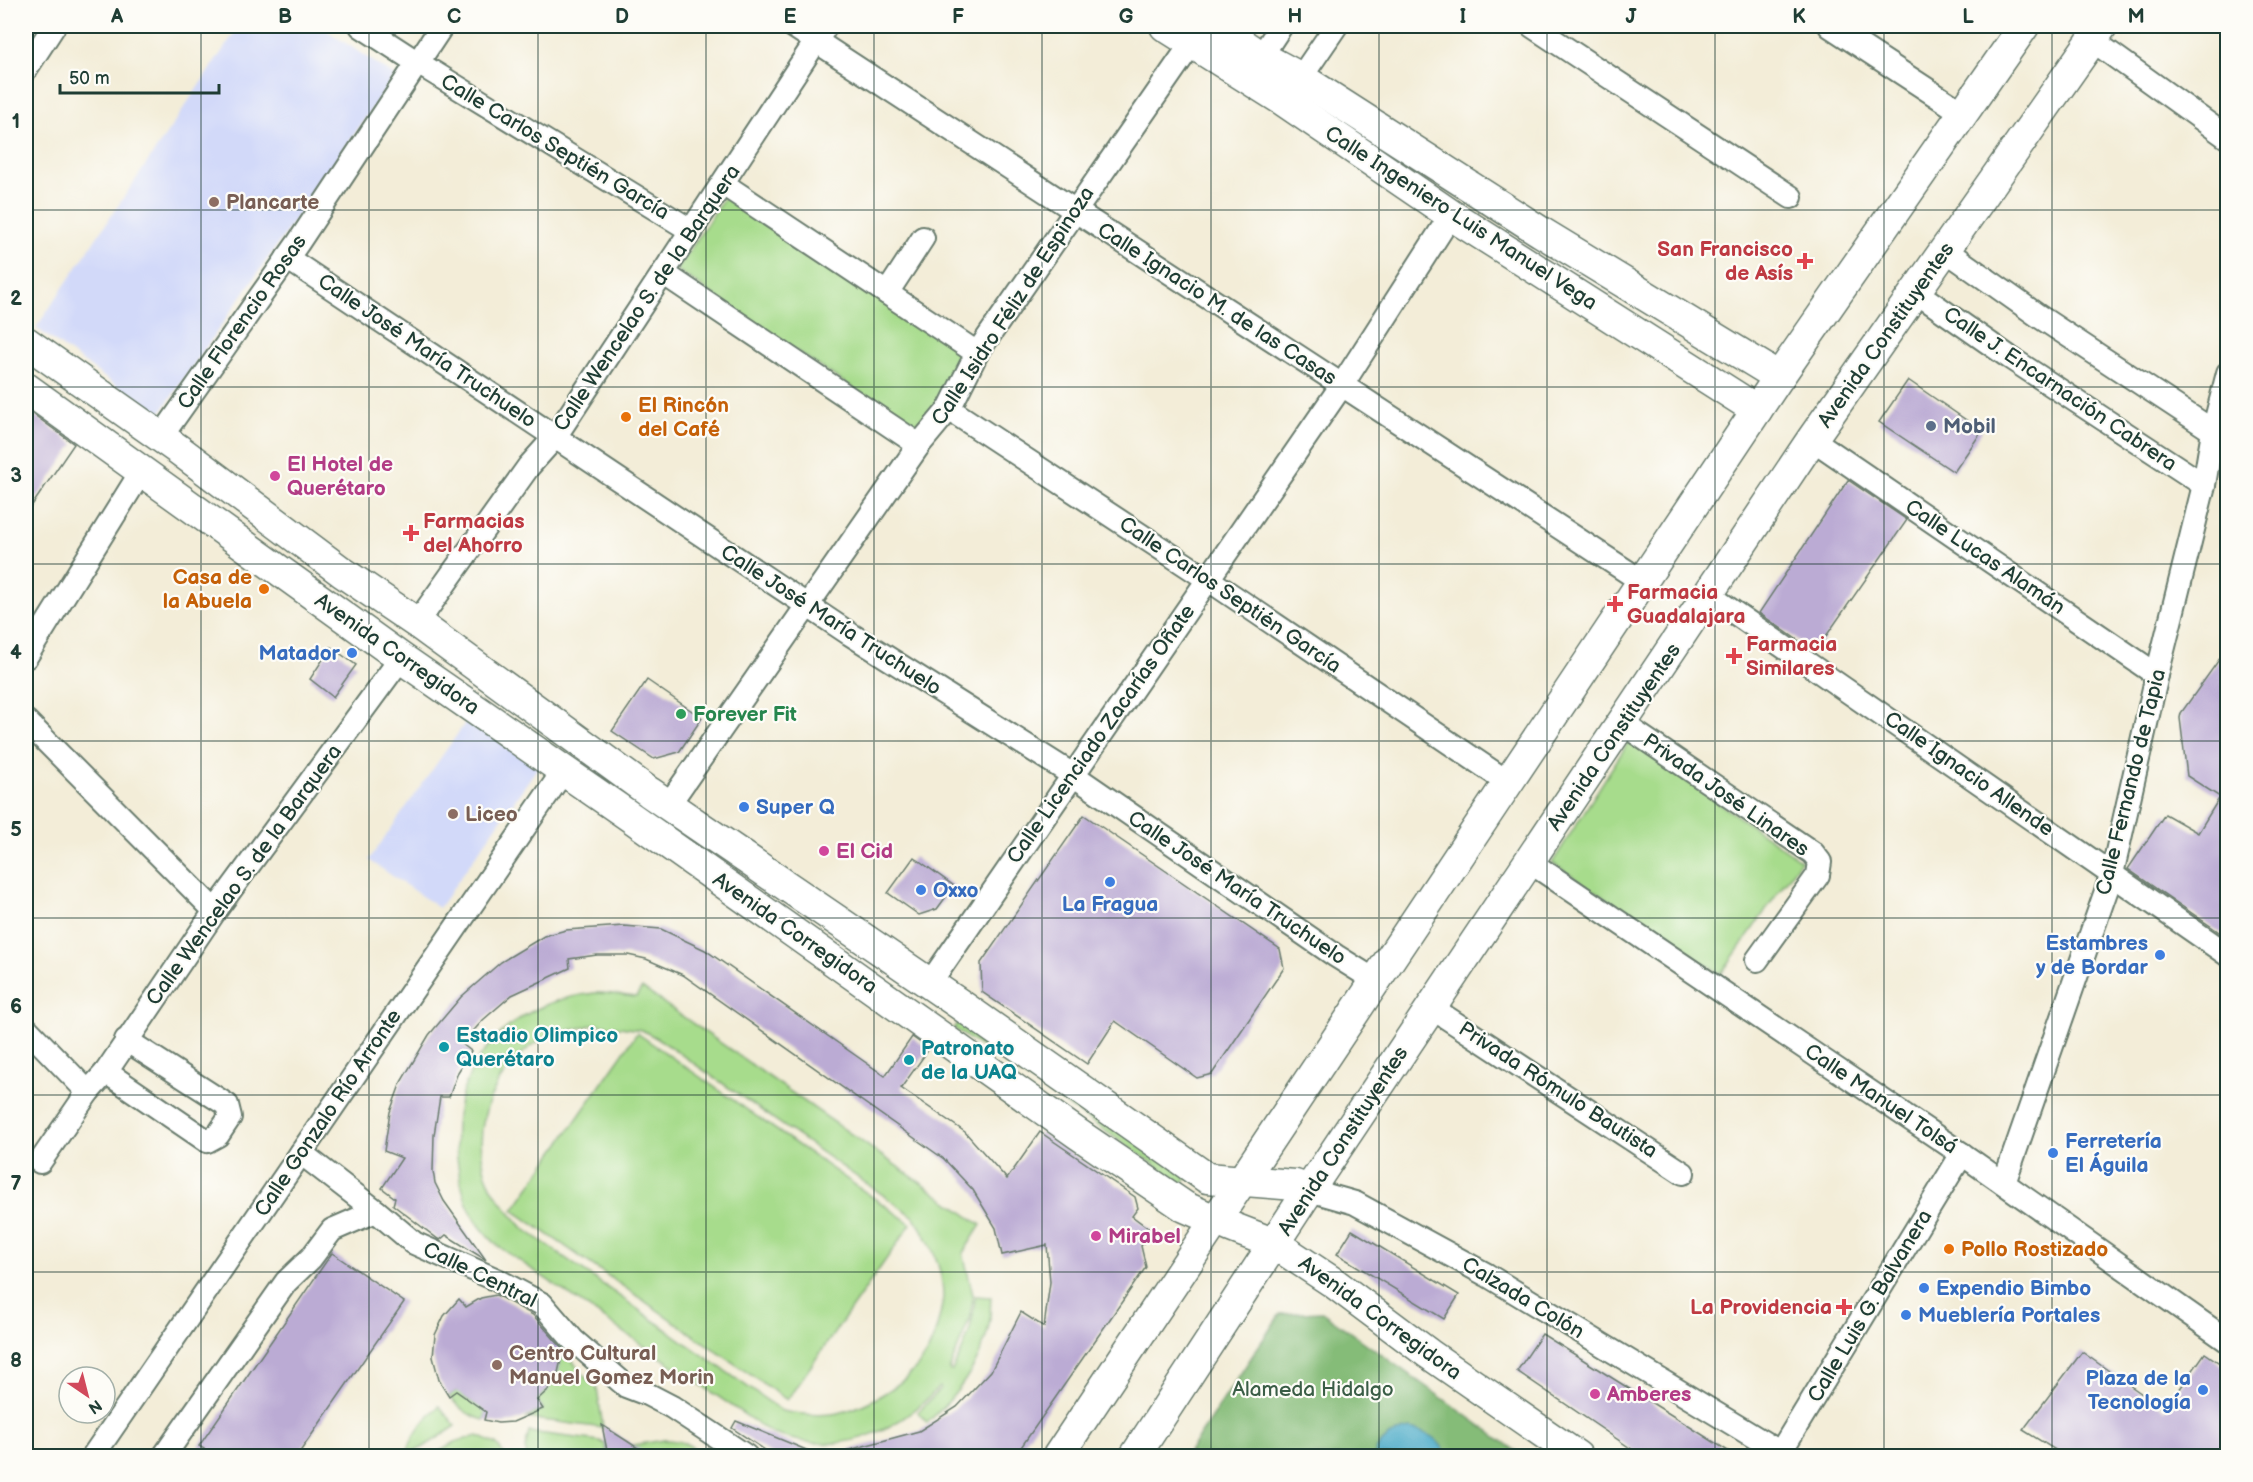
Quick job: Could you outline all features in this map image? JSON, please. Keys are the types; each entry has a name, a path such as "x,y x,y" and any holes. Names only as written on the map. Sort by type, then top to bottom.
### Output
{"main road":[{"name":"Calle Ingeniero Luis Manuel Vega","path":"1165,26 1203,34 1254,68 1576,254 1779,377"},
{"path":"1058,1456 1779,377 2024,26"},
{"name":"Avenida Constituyentes","path":"1135,1456 1309,1190 1812,439 2097,33"},
{"name":"Calle Ingeniero Luis Manuel Vega","path":"1292,89 1450,215 1757,410"},
{"name":"Avenida Corregidora","path":"26,342 161,438 342,572 417,623 669,804 930,983 1207,1178 1243,1180"},
{"name":"Avenida Corregidora","path":"26,388 400,658 564,770 1087,1140 1185,1207 1275,1244 1334,1283 1429,1354 1577,1456"},
{"name":"Calzada Colón","path":"1243,1180 1295,1185 1309,1190"}],"street":[{"path":"26,69 54,26"},
{"name":"Calle Carlos Septién García","path":"361,26 692,231"},
{"name":"Calle Florencio Rosas","path":"161,438 287,258 442,26"},
{"name":"Calle Ignacio M. de las Casas","path":"793,26 822,34 1075,211 1642,582"},
{"path":"1254,68 1281,26"},
{"path":"1292,89 1335,26"},
{"path":"1532,26 1791,197"},
{"path":"1830,26 1963,113"},
{"path":"2097,33 2228,138"},
{"name":"Calle Wencelao S. de la Barquera","path":"417,623 530,466 555,437 822,34"},
{"name":"Calle Isidro Féliz de Espinoza","path":"669,804 919,445 949,410 977,353 1075,211 1203,34"},
{"path":"723,184 977,353"},
{"name":"Calle Licenciado Zacarías Oñate","path":"930,983 1342,385 1450,215"},
{"path":"887,293 923,238"},
{"path":"1945,250 2037,315 2213,431"},
{"path":"1558,283 1576,254"},
{"name":"Calle José María Truchuelo","path":"287,258 807,606 1072,775 1376,981"},
{"path":"663,273 919,445"},
{"name":"Calle J. Encarnación Cabrera","path":"1916,292 2009,357 2204,485"},
{"name":"Calle Fernando de Tapia","path":"2004,1183 2112,874 2157,675 2204,485 2213,431 2228,373"},
{"name":"Calle Carlos Septién García","path":"949,410 1209,580 1509,783"},
{"name":"Calle Lucas Alamán","path":"1812,439 2157,675"},
{"path":"26,657 141,472"},
{"name":"Calle Ignacio Allende","path":"1709,595 2228,955"},
{"name":"Calle Wencelao S. de la Barquera","path":"40,1162 88,1092 106,1072 215,911 400,658"},
{"path":"26,720 215,911"},
{"name":"Privada José Linares","path":"1623,724 1813,853 1820,862 1818,875 1757,960"},
{"name":"Calle Gonzalo Río Arronte","path":"93,1456 564,770"},
{"name":"Calle Manuel Tolsá","path":"1530,862 1962,1154 2228,1341"},
{"name":"Privada Rómulo Bautista","path":"1432,1008 1683,1173"},
{"path":"26,1028 88,1092"},
{"path":"106,1072 207,1141 218,1135 230,1117 227,1105 126,1040"},
{"name":"Calle Central","path":"301,1153 414,1243 497,1280 542,1304 573,1340 626,1386 672,1407 746,1456"},
{"name":"Calle Luis G. Balvanera","path":"1781,1455 1962,1154"},
{"name":"Calzada Colón","path":"1309,1190 1355,1203 1486,1275 1781,1455"},
{"path":"164,1456 286,1282 311,1258 332,1230 376,1211"}],"shaded area":[{"name":"Plancarte","path":"239,26 320,26 395,76 158,416 36,328"},
{"name":"Liceo","path":"468,719 538,767 439,908 369,860"}],"green space":[{"path":"725,196 965,351 935,405 915,425 900,419 814,363 677,270"},
{"path":"1629,741 1801,860 1721,974 1552,863"},
{"path":"642,988 981,1225 963,1253 973,1295 970,1318 949,1370 952,1371 968,1335 975,1296 991,1297 990,1322 980,1353 966,1379 927,1423 918,1412 941,1389 939,1387 925,1401 894,1424 859,1439 840,1443 820,1443 773,1434 498,1246 473,1216 461,1184 456,1126 461,1096 472,1069 489,1046 510,1026 535,1010 564,999 595,993 636,997","holes":["597,1024 642,1030 660,1040 913,1216 925,1234 938,1264 943,1301 936,1331 927,1353 916,1368 895,1386 870,1401 844,1412 819,1415 782,1411 523,1228 500,1200 486,1176 481,1149 482,1131 491,1097 509,1067 536,1043 566,1031"]},
{"path":"963,1019 1189,1176 1182,1183 953,1028"},
{"path":"637,1033 911,1224 787,1400 513,1210"},
{"name":"Alameda Hidalgo","path":"1322,1312 1523,1456 1186,1456 1280,1314"},
{"path":"560,1336 575,1364 597,1388 603,1428 527,1418 543,1409 537,1400 550,1386 558,1371 561,1355"},
{"path":"458,1390 471,1401 487,1409 484,1420 469,1414 453,1401 449,1396"},
{"path":"439,1406 456,1426 422,1448 407,1453 420,1427"},
{"path":"529,1432 600,1441 606,1445 607,1456 527,1456 525,1449"},
{"path":"478,1436 496,1444 506,1456 432,1456 457,1441"},
{"path":"664,1440 685,1444 703,1456 629,1456 628,1446"}],"water":[{"path":"1410,1429 1433,1437 1447,1456 1374,1456 1383,1441 1398,1432"}],"building":[{"name":"Mobil","path":"1908,380 1982,431 1954,472 1879,422"},
{"path":"26,409 74,444 26,514"},
{"path":"1848,480 1907,520 1815,652 1759,613"},
{"path":"331,647 356,665 333,697 310,679"},
{"path":"2228,647 2228,938 2128,869 2165,814 2198,833 2220,797 2187,776 2180,718 2181,713"},
{"path":"647,680 702,718 679,752 654,759 612,731"},
{"name":"La Fragua","path":"1084,815 1280,949 1284,968 1212,1074 1197,1078 1115,1021 1087,1064 982,992 981,963"},
{"name":"Oxxo","path":"914,857 954,886 937,909 919,915 888,893"},
{"path":"624,926 661,929 705,950 885,1076 912,1037 929,1049 901,1088 965,1132 1007,1179 1040,1132 1135,1197 1138,1208 1132,1216 1152,1231 1141,1246 1146,1267 1015,1456 845,1456 845,1451 919,1431 957,1407 991,1371 1021,1312 1044,1327 1050,1282 1047,1245 1002,1255 996,1228 973,1190 944,1159 683,975 646,959 628,955 597,955 569,959 570,968 512,995 483,1020 462,1044 471,1051 458,1072 449,1097 440,1097 434,1135 433,1171 435,1183 444,1201 486,1260 446,1235 438,1239 393,1205 395,1198 382,1188 402,1158 384,1151 390,1112 401,1082 429,1035 461,997 501,962 544,936 566,930"},
{"path":"1352,1230 1459,1295 1444,1319 1337,1254"},
{"path":"332,1253 404,1302 297,1456 215,1456 199,1446"},
{"name":"Centro Cultural Manuel Gomez Morin","path":"496,1295 533,1315 561,1347 562,1355 558,1373 548,1390 537,1400 543,1409 513,1422 498,1423 484,1420 486,1412 456,1391 449,1396 439,1380 433,1357 435,1335 444,1316 459,1299 466,1307 481,1298"},
{"name":"Amberes","path":"1542,1334 1736,1456 1642,1456 1517,1371"},
{"path":"2082,1352 2165,1410 2205,1353 2228,1369 2228,1456 2065,1456 2023,1430"},
{"path":"736,1421 821,1456 774,1456 732,1428"},
{"path":"602,1425 627,1441 650,1456 608,1456"}],"place":[{"name":"Plancarte","path":"214,202"},
{"name":"San Francisco de Asís","path":"1805,261"},
{"name":"El Rincón del Café","path":"626,417"},
{"name":"Mobil","path":"1931,426"},
{"name":"El Hotel de Querétaro","path":"275,476"},
{"name":"Farmacias del Ahorro","path":"411,533"},
{"name":"Casa de la Abuela","path":"264,589"},
{"name":"Farmacia Guadalajara","path":"1615,604"},
{"name":"Matador","path":"352,653"},
{"name":"Farmacia Similares","path":"1734,656"},
{"name":"Forever Fit","path":"681,714"},
{"name":"Super Q","path":"744,807"},
{"name":"Liceo","path":"453,814"},
{"name":"El Cid","path":"824,851"},
{"name":"La Fragua","path":"1110,882"},
{"name":"Oxxo","path":"921,890"},
{"name":"Estambres y de Bordar","path":"2160,955"},
{"name":"Estadio Olimpico Querétaro","path":"444,1047"},
{"name":"Patronato de la UAQ","path":"909,1060"},
{"name":"Ferretería El Águila","path":"2053,1153"},
{"name":"Mirabel","path":"1096,1236"},
{"name":"Pollo Rostizado","path":"1949,1249"},
{"name":"Expendio Bimbo","path":"1924,1288"},
{"name":"La Providencia","path":"1844,1307"},
{"name":"Mueblería Portales","path":"1906,1315"},
{"name":"Centro Cultural Manuel Gomez Morin","path":"497,1365"},
{"name":"Plaza de la Tecnología","path":"2203,1390"},
{"name":"Amberes","path":"1595,1394"}]}
